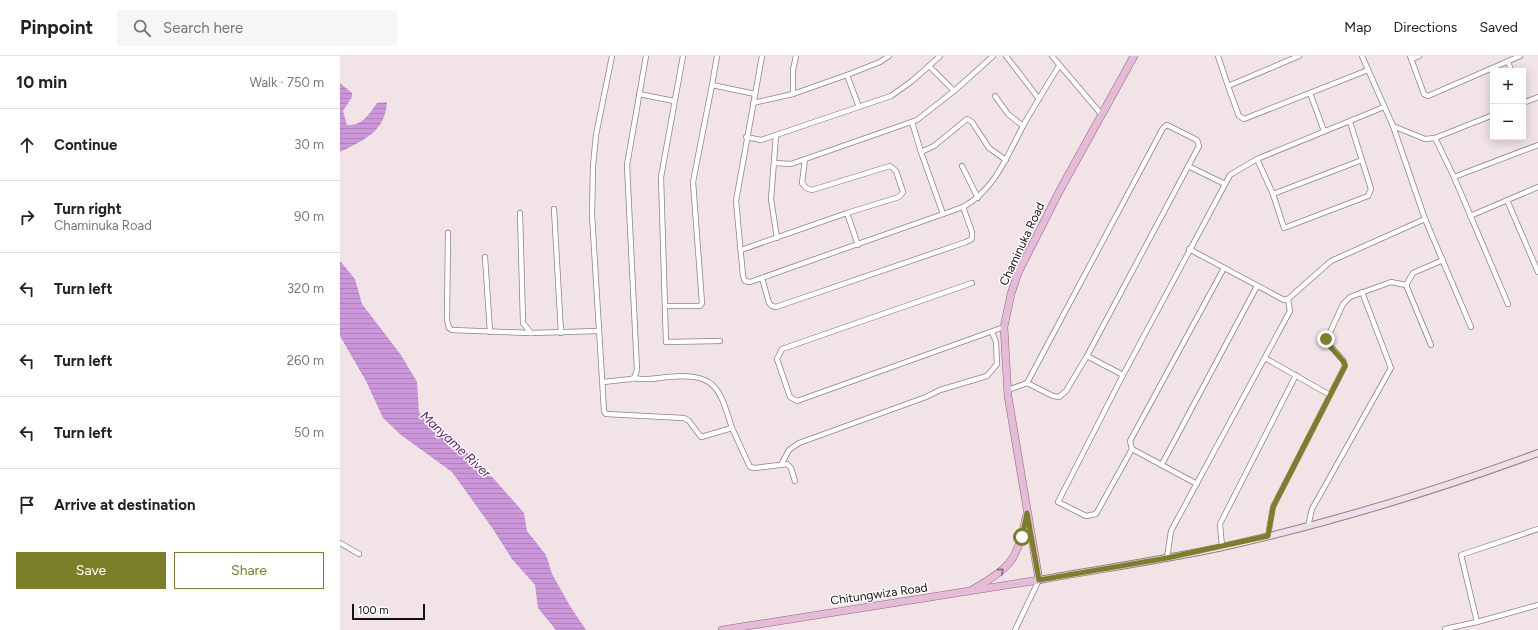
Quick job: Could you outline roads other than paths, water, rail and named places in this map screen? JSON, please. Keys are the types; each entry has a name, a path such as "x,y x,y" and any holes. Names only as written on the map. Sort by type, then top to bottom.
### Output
{"main road":[{"name":"Chaminuka Road","path":"1039,580 1008,390 1004,327 1011,294 1018,273 1056,198 1134,56"},
{"path":"1039,580 1222,547 1308,526 1450,485 1538,453"},
{"path":"968,592 997,574 1013,558 1019,548 1027,513"},
{"name":"Chitungwiza Road","path":"722,630 1039,580"}],"street":[{"path":"612,56 596,135 593,166 592,215 603,382 603,408 606,414 684,418 689,421 701,437 732,428"},
{"path":"634,378 637,370 627,165 646,56"},
{"path":"683,56 661,177 666,342 720,341"},
{"path":"666,306 700,306 702,303 693,182 717,56"},
{"path":"762,56 746,137 736,202 743,276 745,281 750,282 963,207 978,198 1006,160 1023,126 1059,66"},
{"path":"793,94 793,70 795,57 801,56"},
{"path":"753,103 793,94 880,62 889,56"},
{"path":"746,137 760,140 776,136 891,96 902,89 940,56"},
{"path":"775,162 791,164 912,122 924,116 993,56"},
{"path":"1006,56 1039,99"},
{"path":"1052,56 1102,115"},
{"path":"1218,56 1239,116 1244,119 1368,70"},
{"path":"1228,86 1299,56"},
{"path":"1362,56 1392,126 1425,219 1471,327"},
{"path":"1419,56 1411,58 1424,94 1428,96 1520,56"},
{"path":"1508,61 1510,68"},
{"path":"929,66 954,91"},
{"path":"847,75 859,107"},
{"path":"712,86 755,94"},
{"path":"1310,93 1324,131"},
{"path":"639,94 674,101"},
{"path":"995,96 1008,114 1023,126"},
{"path":"1526,101 1538,97"},
{"path":"1224,268 1130,441 1132,449 1096,514 1086,516 1058,502 1123,375 1230,175 1257,159 1384,107"},
{"path":"1392,126 1425,139 1435,138 1490,116"},
{"path":"921,152 934,146 967,119 972,122 989,148 1006,160"},
{"path":"912,122 943,214"},
{"path":"1257,159 1273,194 1284,228 1368,196 1371,190 1350,122"},
{"path":"1008,390 1027,383 1157,139 1167,125 1197,140 1199,146 1087,356 1066,391 1059,397 1053,396 1027,383"},
{"path":"776,136 771,199 777,238"},
{"path":"1435,138 1454,177 1508,304"},
{"path":"1454,177 1538,145"},
{"path":"741,250 901,195 903,191 896,171 893,167 885,167 812,190 806,188 802,183 805,159"},
{"path":"1273,194 1362,160"},
{"path":"962,166 978,198"},
{"path":"1188,166 1225,184"},
{"path":"1470,216 1538,187"},
{"path":"1507,200 1538,272"},
{"path":"762,278 769,303 776,307 966,242 972,239 972,232 963,207"},
{"path":"554,209 561,333"},
{"path":"847,213 858,245"},
{"path":"520,214 523,323 531,333"},
{"path":"1190,250 1284,300 1288,299 1331,261 1425,219"},
{"path":"448,233 446,320 449,328 452,330 531,333 599,331"},
{"path":"485,257 490,332"},
{"path":"1406,285 1414,273 1443,260"},
{"path":"1268,536 1273,507 1345,364 1328,344 1326,339 1343,304 1350,297 1391,282 1406,285"},
{"path":"972,283 782,349 776,359 790,398 797,401 1004,327"},
{"path":"1406,285 1431,345"},
{"path":"1162,464 1257,286"},
{"path":"1308,526 1312,509 1392,368 1362,292"},
{"path":"1167,558 1172,531 1290,311 1288,299"},
{"path":"782,463 789,450 820,434 926,397 940,390 987,376 997,364 996,342 992,332"},
{"path":"1087,356 1123,375"},
{"path":"1265,358 1330,395"},
{"path":"1222,547 1220,524 1296,375"},
{"path":"603,382 634,378 640,380 670,377 699,378 712,384 721,393 732,428 750,467 755,468 782,463 787,464 791,468 795,481"},
{"path":"1132,449 1197,484"},
{"path":"1477,622 1461,555 1538,529"},
{"path":"340,543 359,554"},
{"path":"1015,630 1039,580"},
{"path":"1445,629 1477,622 1538,605"}],"water":[{"path":"340,83 352,93 352,97 343,111 347,125 357,124 368,115 377,103 387,102 382,121 378,128 365,139 340,152"},
{"name":"Manyame River","path":"340,261 355,279 362,304 401,355 417,382 419,413 462,448 494,479 524,513 527,531 546,555 552,574 570,606 586,630 556,630 538,608 535,585 512,559 493,529 452,472 401,435 383,418 366,381 340,336"}]}
